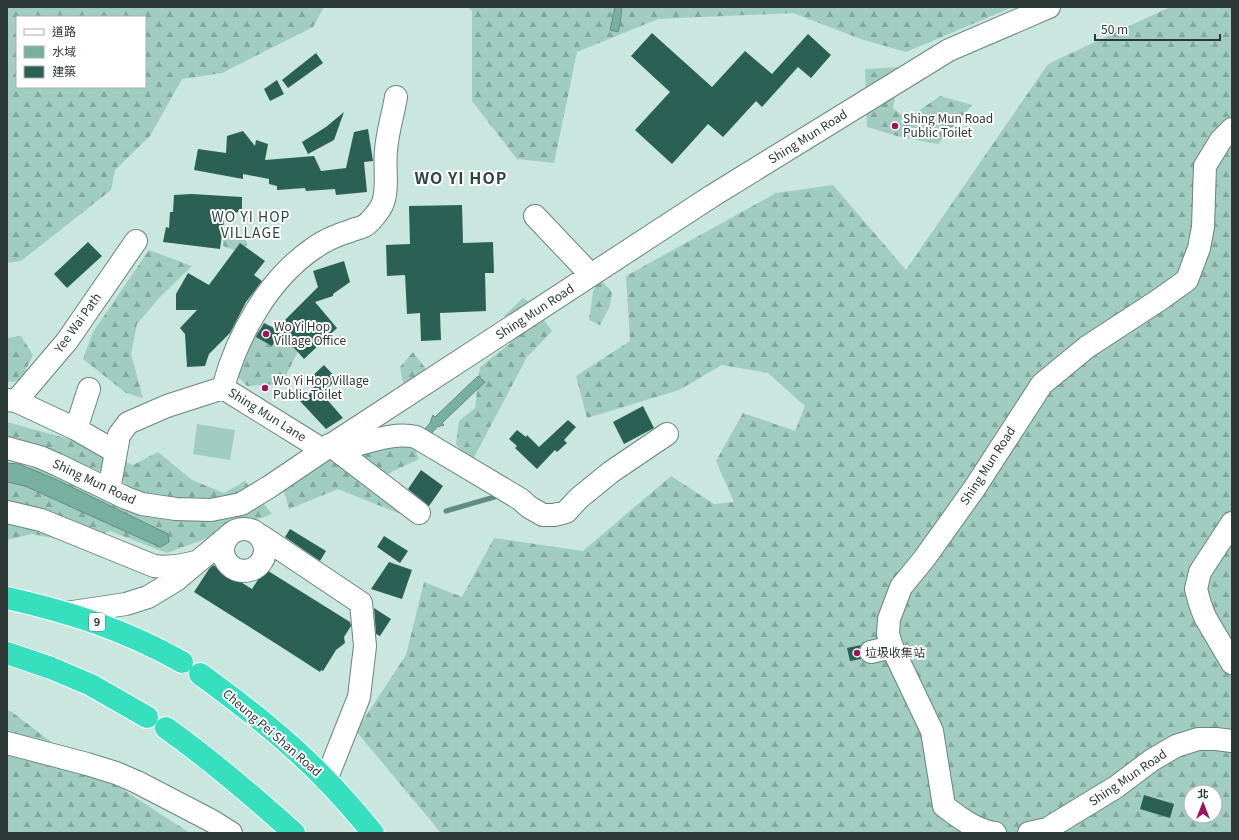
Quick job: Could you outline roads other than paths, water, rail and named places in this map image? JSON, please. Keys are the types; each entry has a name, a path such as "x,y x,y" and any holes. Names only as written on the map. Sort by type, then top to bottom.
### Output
{"highway":[{"name":"9","path":"7,598 66,612 130,635 182,662"},
{"path":"7,653 51,668 91,685 147,717"},
{"name":"Cheung Pei Shan Road","path":"200,674 242,705 289,745 326,780 373,833"},
{"path":"166,728 214,764 294,833"}],"street":[{"name":"Shing Mun Road","path":"7,448 40,457 142,504 158,507 211,510 228,508 242,504 712,196 949,50 1048,7"},
{"path":"223,388 228,369 244,332 253,315 275,286 298,261 314,248 332,238 366,226 382,206 385,190 386,150 396,97"},
{"name":"Shing Mun Road","path":"995,833 985,831 962,820 944,806 932,731 892,647 888,634 889,620 901,587 924,559 974,489 1042,384 1087,347 1187,280 1199,248 1203,227 1205,166 1221,140 1232,129"},
{"path":"535,216 591,275"},
{"name":"Yee Wai Path","path":"12,401 67,341 136,241"},
{"name":"Shing Mun Lane","path":"109,490 119,435 124,426 167,406 223,388 329,446 419,513"},
{"path":"76,429 88,389"},
{"path":"12,401 76,429 116,452"},
{"path":"329,446 351,446 397,436 409,435 416,437 543,515 554,515 566,512 579,498 611,472 667,434"},
{"path":"228,508 231,534 223,545 224,558 228,564 234,569 242,571 256,568 265,556 266,549 261,536"},
{"path":"7,512 42,520 154,566 170,568 196,562"},
{"path":"1232,524 1200,572 1196,589 1205,617 1232,663"},
{"path":"66,612 126,604 148,597 176,580 231,534 242,528 250,529 256,532 360,603 365,646 359,697 326,780"},
{"path":"871,652 892,647"},
{"name":"Shing Mun Road","path":"1042,832 1116,787 1152,760 1176,746 1198,739 1232,741"},
{"path":"7,743 88,764 116,773 137,782 212,821 231,833"}],"water":[{"path":"615,7 622,7 618,32 610,30"},
{"path":"478,376 485,382 442,423 444,425 437,427 431,434 425,429 430,423 433,415 435,417"},
{"path":"7,463 19,464 55,479 168,534 169,542 160,547 25,486 7,482"}],"waterway":[{"path":"446,511 498,496"}],"place":[{"name":"Shing Mun Road Public Toilet","path":"895,126"},
{"name":"Wo Yi Hop Village Office","path":"266,334"},
{"name":"Wo Yi Hop Village Public Toilet","path":"265,388"},
{"name":"垃圾收集站","path":"857,653"}],"district":[{"name":"WO YI HOP","path":"461,178"},
{"name":"WO YI HOP VILLAGE","path":"251,226"}]}
